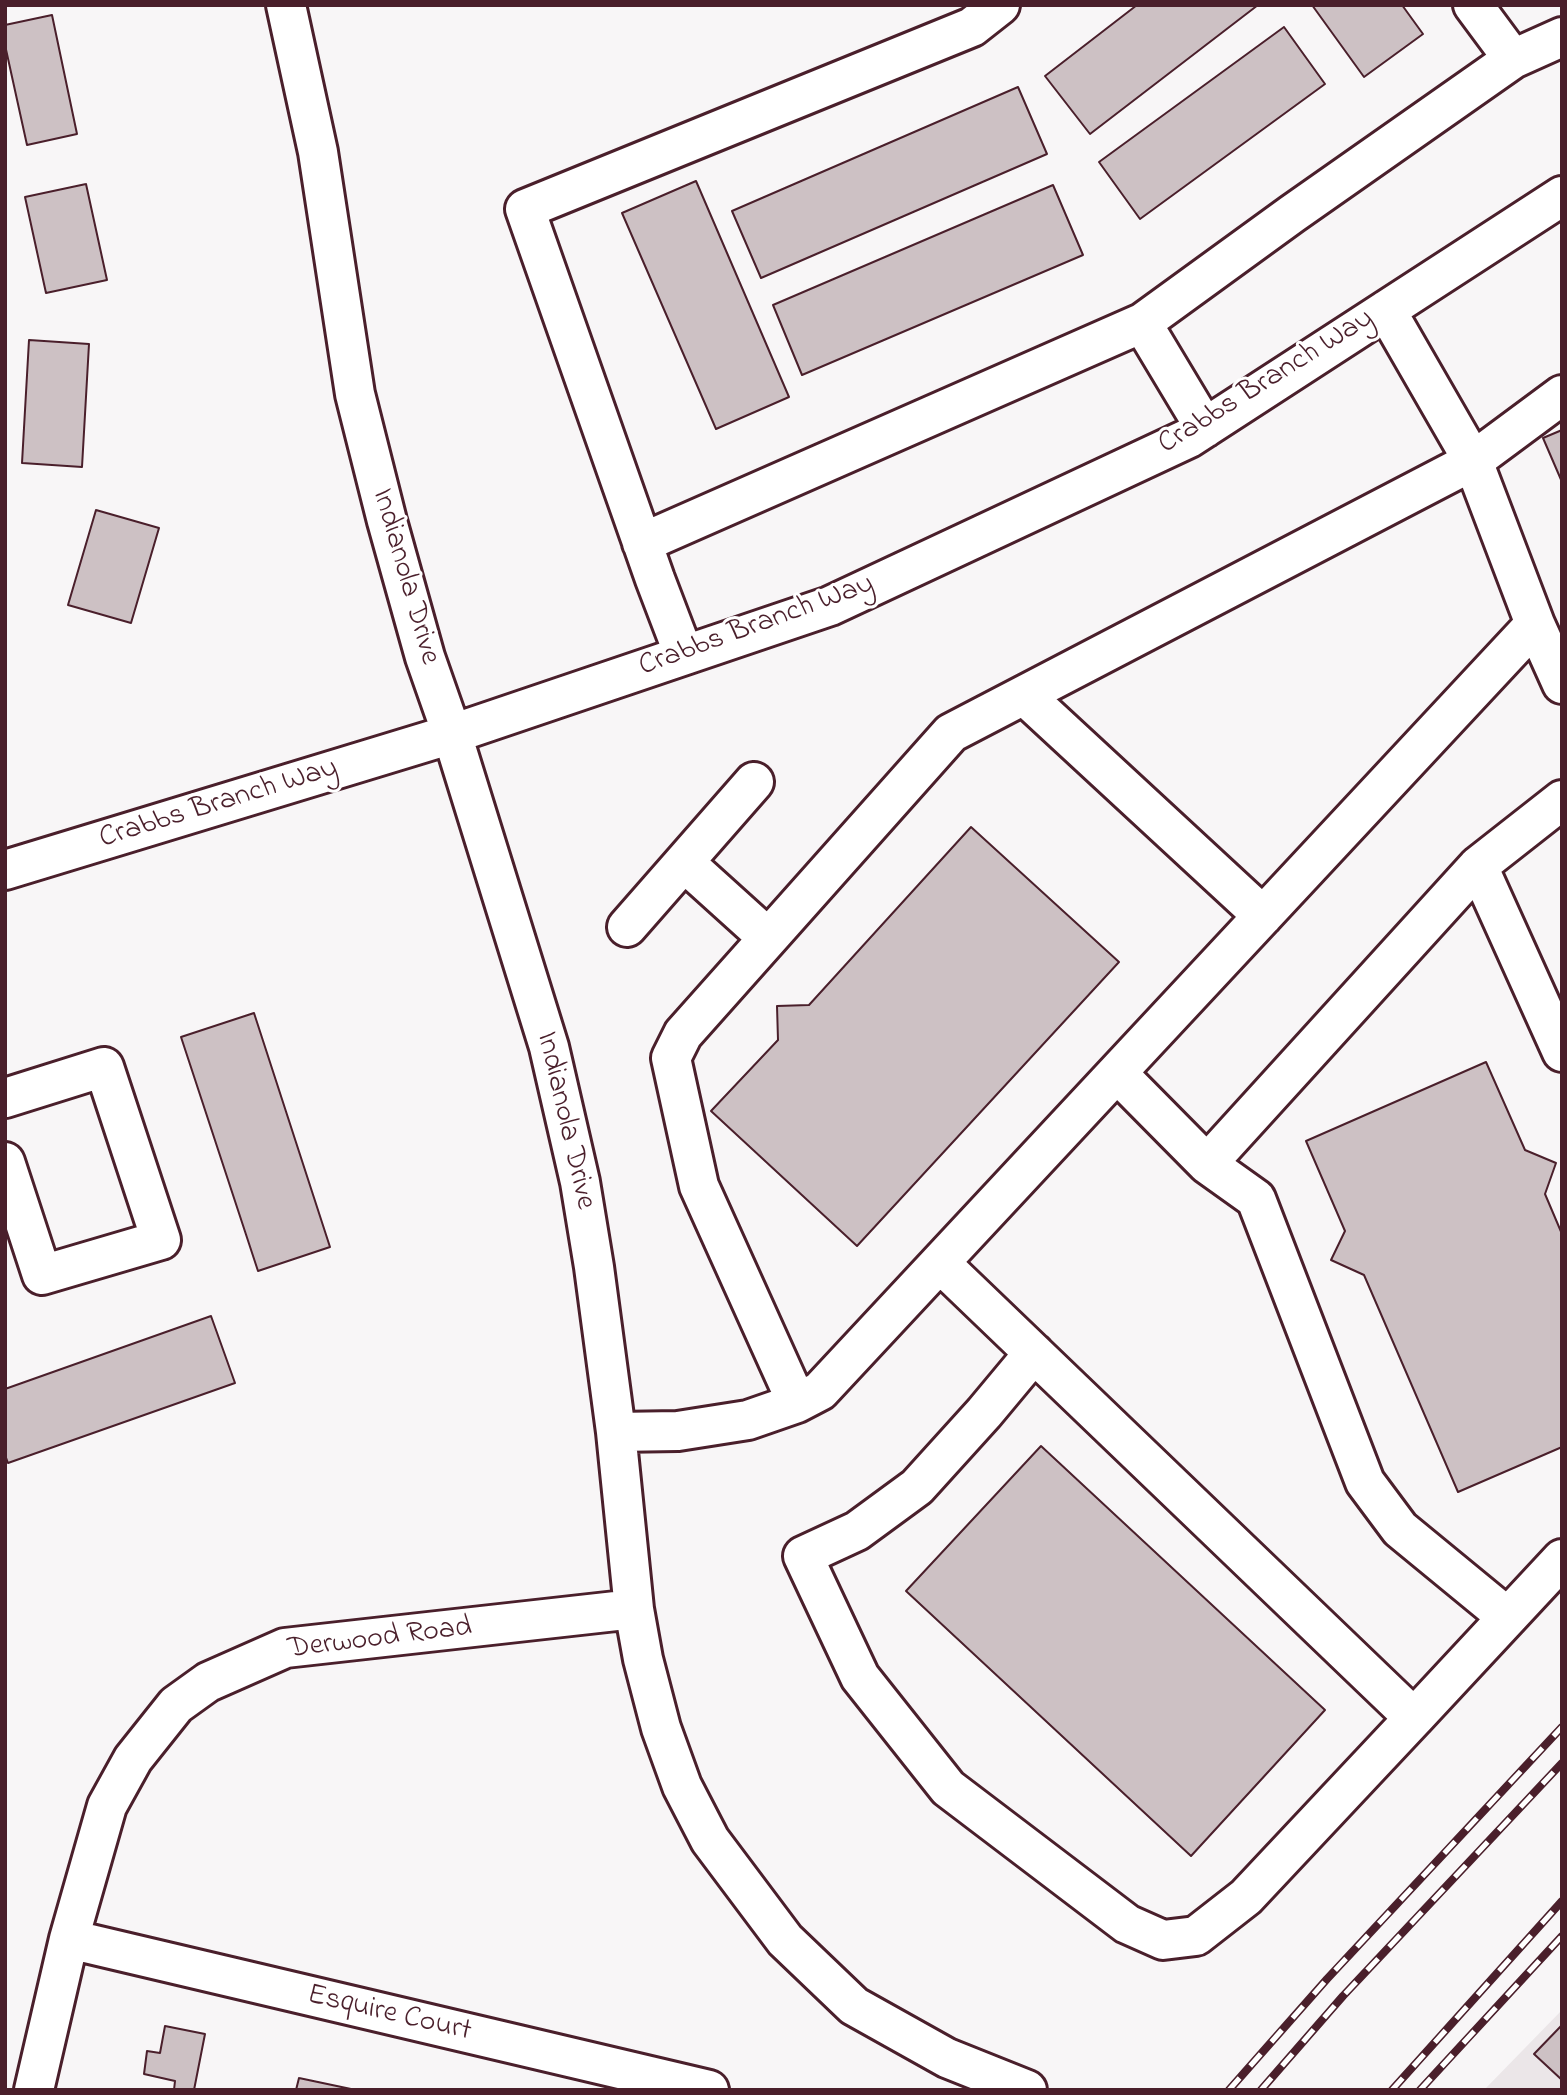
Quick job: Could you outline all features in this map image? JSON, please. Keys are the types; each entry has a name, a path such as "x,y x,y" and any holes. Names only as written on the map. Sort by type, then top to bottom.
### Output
{"street":[{"name":"Indianola Drive","path":"286,5 318,152 355,394 425,657 452,734 549,1047 584,1206 616,1432 634,1609 643,1659 661,1728 682,1786 710,1840 785,1940 854,2006 947,2058 1027,2090"},
{"path":"684,655 524,209 972,27 1000,5"},
{"path":"1474,5 1513,59"},
{"path":"642,543 1142,323 1513,59 1562,37"},
{"name":"Crabbs Branch Way","path":"5,870 452,734 830,606 1189,438 1562,196"},
{"path":"1386,310 1473,461 1535,624 1562,684"},
{"path":"1142,323 1205,428"},
{"path":"797,1403 699,1186 671,1058 683,1034 951,733 1473,461 1562,395"},
{"path":"616,1432 678,1431 748,1420 797,1403 820,1391 1535,624"},
{"path":"1024,695 1263,916"},
{"path":"627,927 754,782"},
{"path":"1207,1164 1478,866 1562,800"},
{"path":"685,863 768,937"},
{"path":"1478,866 1562,1052"},
{"path":"5,1098 104,1067 161,1240 42,1275 5,1162"},
{"path":"1117,1073 1207,1164 1256,1199 1366,1482 1400,1529 1507,1617"},
{"path":"940,1263 1414,1718"},
{"path":"1034,1353 917,1487 857,1531 803,1556 860,1677 948,1788 1128,1924 1163,1940 1196,1936 1245,1897 1562,1559"},
{"name":"Derwood Road","path":"34,2090 69,1939 107,1806 133,1759 176,1705 208,1682 285,1648 634,1609"},
{"name":"Esquire Court","path":"69,1939 709,2090"}],"shaded area":[{"path":"1562,2010 1562,2090 1484,2090"}],"building":[{"path":"1137,5 1258,5 1090,134 1045,76"},
{"path":"1312,5 1402,5 1423,34 1364,77"},
{"path":"52,15 77,134 27,145 5,45 5,25"},
{"path":"1284,27 1325,84 1140,219 1099,162"},
{"path":"1018,87 1047,154 761,278 732,211"},
{"path":"696,181 789,397 716,429 622,213"},
{"path":"86,184 107,280 46,293 25,197"},
{"path":"1053,185 1083,255 802,375 773,305"},
{"path":"29,340 89,344 82,467 22,463"},
{"path":"1562,430 1562,482 1543,438"},
{"path":"96,510 159,528 131,623 68,605"},
{"path":"971,827 1119,962 857,1246 711,1111 778,1040 777,1006 809,1005"},
{"path":"254,1013 330,1247 258,1271 181,1037"},
{"path":"1486,1062 1525,1150 1556,1163 1545,1194 1562,1234 1562,1447 1458,1492 1364,1275 1331,1260 1345,1231 1306,1141"},
{"path":"211,1316 235,1383 8,1463 5,1455 5,1389"},
{"path":"1041,1446 1325,1710 1191,1856 906,1591"},
{"path":"1562,2025 1562,2080 1534,2054"},
{"path":"165,2026 205,2034 194,2090 174,2090 175,2081 144,2074 147,2051 160,2053"},
{"path":"299,2078 351,2089 296,2090"}],"railway":[{"path":"1229,2090 1327,1979 1562,1727"},
{"path":"1261,2090 1343,1996 1562,1763"},
{"path":"1392,2090 1562,1901"},
{"path":"1420,2090 1562,1936"}]}
